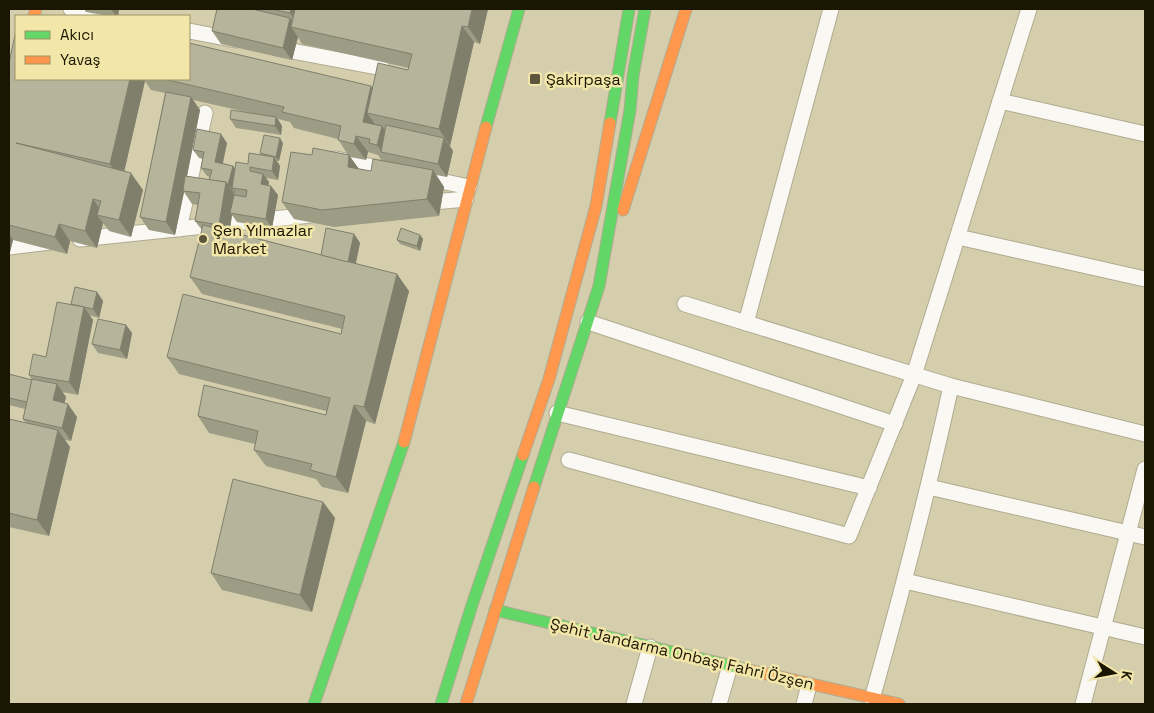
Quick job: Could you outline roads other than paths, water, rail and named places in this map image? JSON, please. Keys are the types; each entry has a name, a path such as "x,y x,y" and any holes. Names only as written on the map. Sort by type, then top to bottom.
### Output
{"main road":[{"path":"314,704 402,448 468,193 519,9"},
{"path":"441,704 472,604 549,379 596,206 629,9"},
{"path":"599,286 630,110 633,76 645,9"},
{"path":"466,704 494,610 588,322 686,9"},
{"name":"Şehit Jandarma Onbaşı Fahri Özşen","path":"494,610 809,685 899,704"}],"street":[{"path":"71,9 104,15"},
{"path":"746,323 830,9"},
{"path":"569,460 849,536 914,375 1029,9"},
{"path":"190,31 247,42"},
{"path":"266,46 382,68"},
{"path":"1000,100 1145,134"},
{"path":"179,229 205,113"},
{"path":"324,157 406,174 468,193"},
{"path":"407,205 468,193"},
{"path":"9,247 328,213"},
{"path":"958,237 1145,279"},
{"path":"685,304 951,386 1145,434"},
{"path":"588,322 894,424"},
{"path":"872,699 929,487 951,386"},
{"path":"557,413 869,488"},
{"path":"1083,704 1145,469"},
{"path":"929,487 1145,537"},
{"path":"905,581 1145,637"},
{"path":"634,704 650,647"},
{"path":"719,704 730,666"},
{"path":"804,704 809,685"}],"place":[{"name":"Şakirpaşa","path":"535,79"},
{"name":"Şen Yılmazlar Market","path":"203,239"}]}
